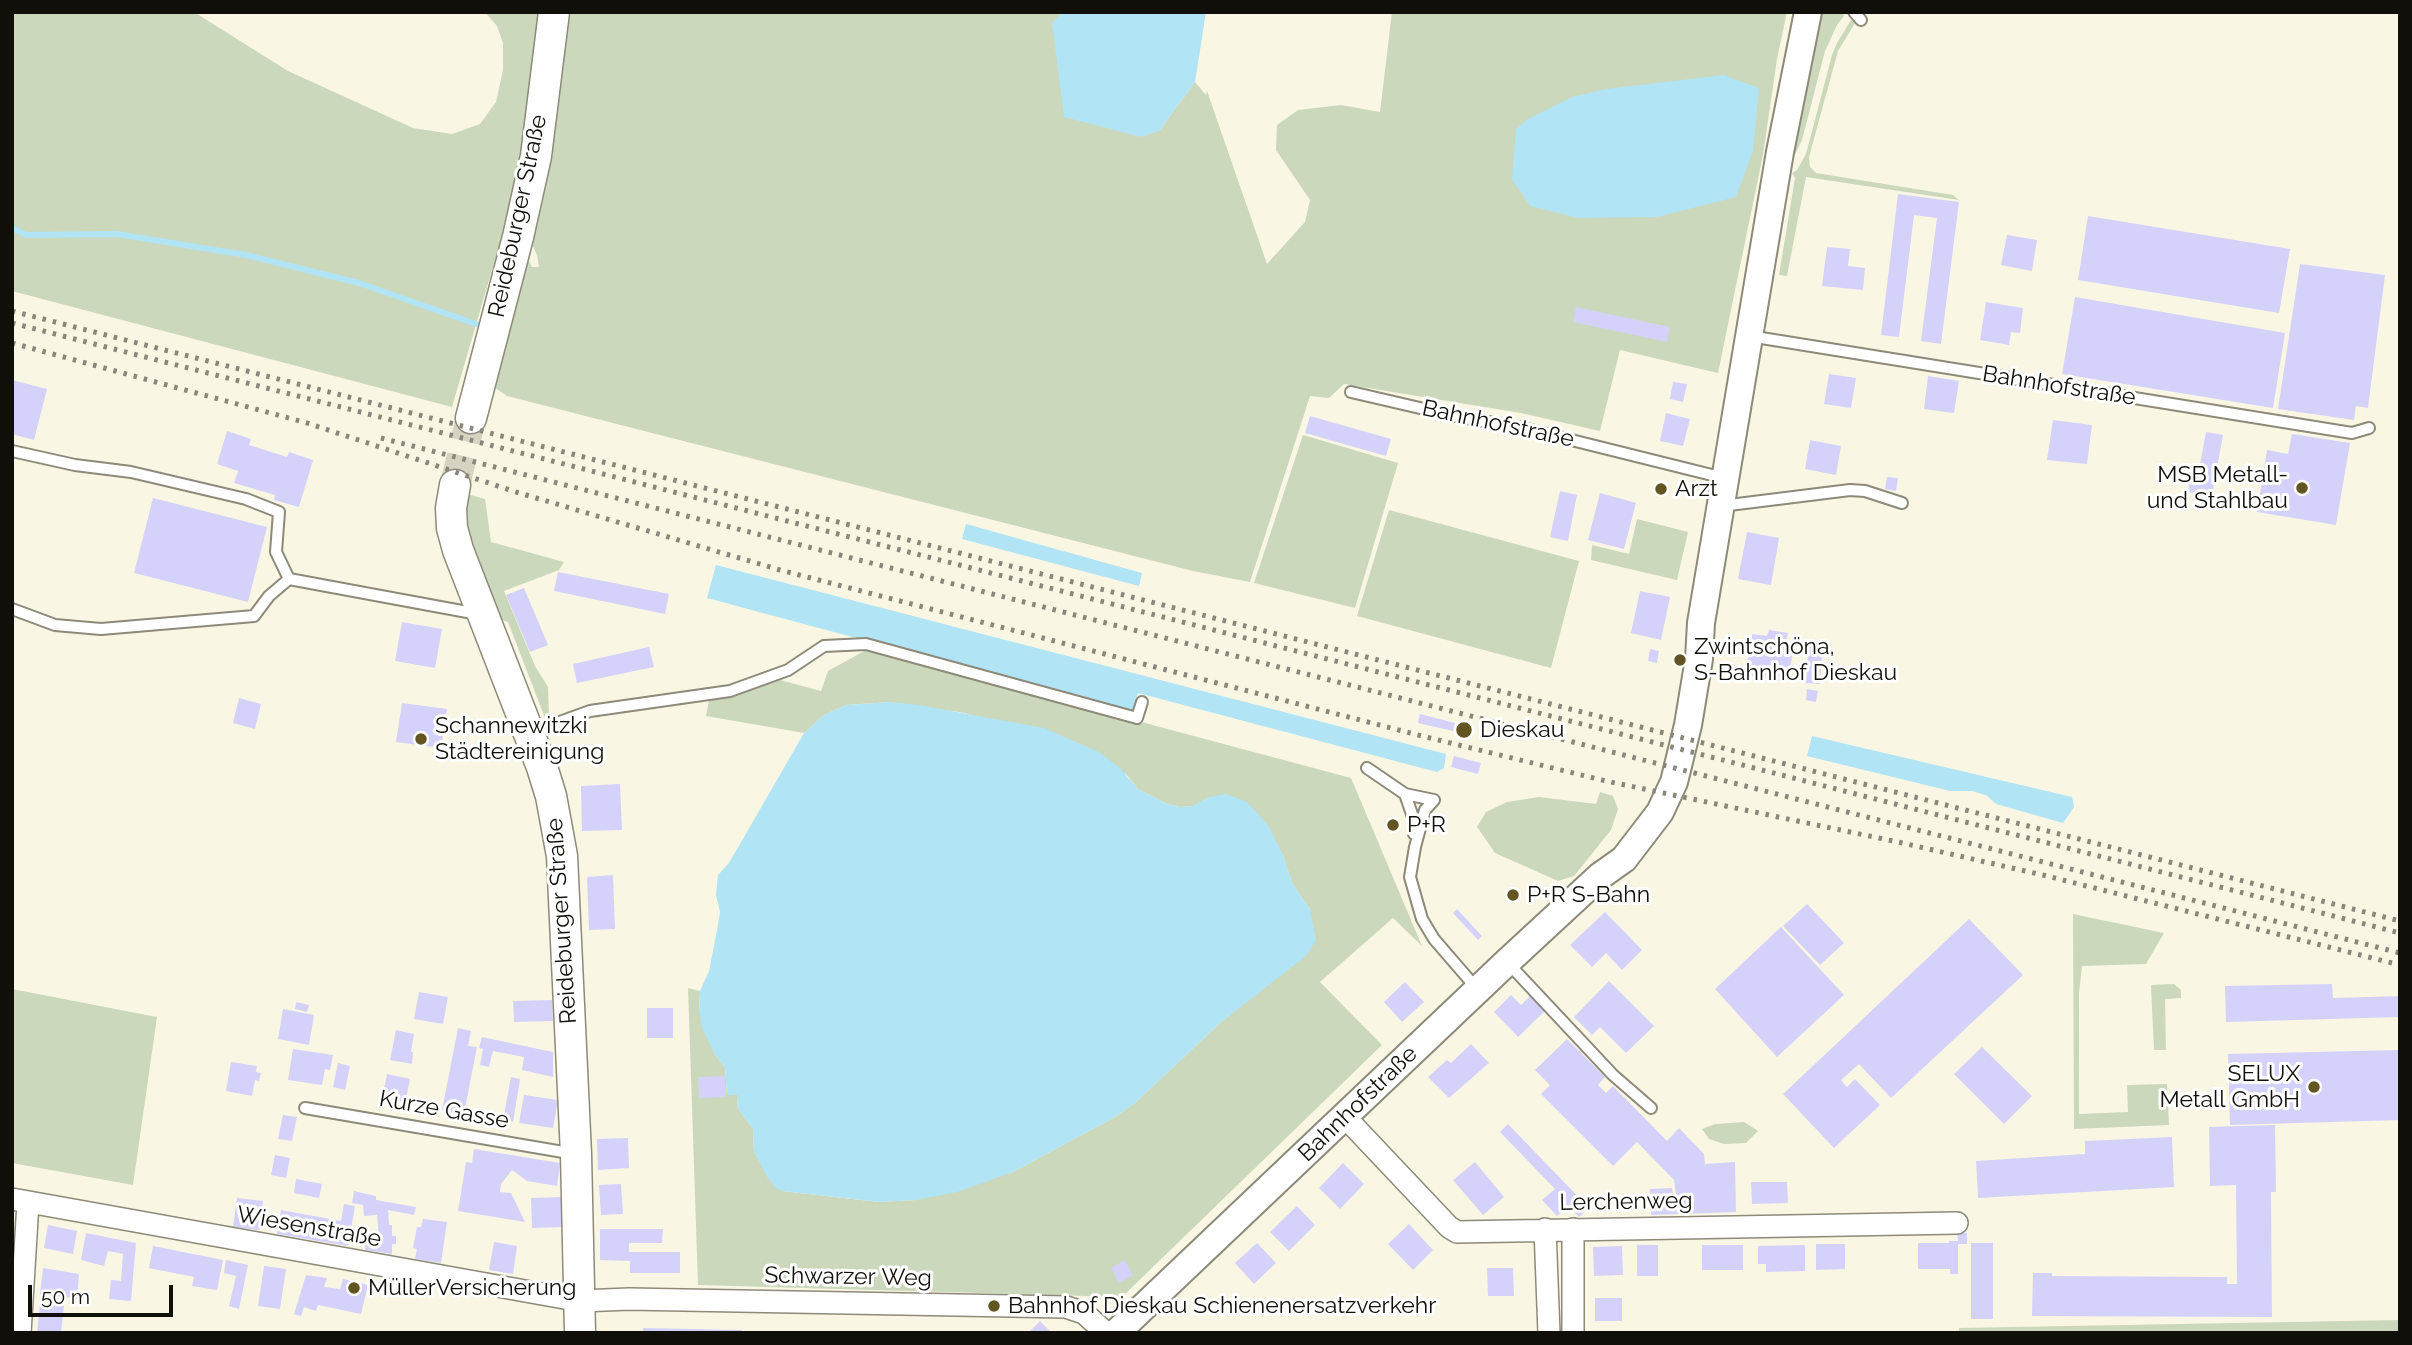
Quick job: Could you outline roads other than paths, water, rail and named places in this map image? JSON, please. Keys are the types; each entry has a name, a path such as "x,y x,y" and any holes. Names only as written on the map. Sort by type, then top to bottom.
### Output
{"main road":[{"name":"Reideburger Straße","path":"471,418 536,156 554,12"},
{"name":"Reideburger Straße","path":"455,485 451,508 457,550 551,796 562,856 576,1154 580,1333"}],"street":[{"name":"Bahnhofstraße","path":"1115,1333 1507,962 1600,876 1624,859 1660,812 1674,782 1688,725 1699,659 1701,623 1749,335 1780,152 1808,12"},
{"name":"Lerchenweg","path":"1345,1117 1449,1227 1457,1232 1957,1223"},
{"name":"Wiesenstraße","path":"20,1333 20,1201 581,1301"},
{"path":"1545,1229 1549,1333"},
{"path":"1573,1229 1573,1333"},
{"name":"Schwarzer Weg","path":"581,1301 629,1299 1066,1307 1084,1312 1106,1333"}],"lane":[{"name":"Bahnhofstraße","path":"1749,335 2352,433 2369,428"},
{"name":"Bahnhofstraße","path":"1352,392 1527,429 1725,478"},
{"path":"12,451 75,465 144,475 246,499 279,512 276,552 289,579"},
{"path":"1721,506 1850,490 1865,491 1902,503"},
{"path":"12,609 55,625 101,629 254,616 269,596 289,579"},
{"path":"289,579 481,615"},
{"path":"528,733 590,711 730,691 788,670 824,646 866,644 1137,718 1142,702"},
{"path":"1367,768 1405,794 1434,800 1424,810 1410,877 1422,919 1434,939 1478,990"},
{"path":"1405,794 1414,820 1415,847"},
{"path":"1507,962 1613,1075 1651,1108"},
{"name":"Kurze Gasse","path":"306,1108 576,1154"}],"water":[{"path":"1063,12 1206,12 1195,82 1159,131 1141,137 1064,117 1052,23"},
{"path":"1723,75 1759,88 1753,151 1736,197 1657,217 1578,218 1530,206 1512,179 1516,129 1528,119 1572,97 1606,89"},
{"path":"966,524 1142,573 1139,586 962,539"},
{"path":"716,565 1446,754 1444,768 1437,772 1138,693 1132,712 707,598"},
{"path":"890,702 1044,728 1099,752 1120,768 1138,789 1167,804 1193,806 1209,797 1226,794 1247,802 1268,825 1283,855 1292,883 1310,909 1316,940 1306,956 1220,1023 1136,1102 1115,1117 1013,1172 957,1192 916,1200 879,1202 782,1191 767,1177 754,1152 753,1129 737,1107 738,1095 727,1095 725,1067 715,1055 702,1028 700,991 709,971 720,912 716,895 718,875 729,863 804,733 824,715 846,705"},
{"path":"1812,736 2072,797 2074,807 2063,823 1996,804 1986,795 1972,791 1950,791 1807,756"}],"waterway":[{"path":"12,228 26,235 117,234 246,255 359,283 476,324"}],"tunnel":[{"path":"455,485 471,418"}],"railway":[{"path":"12,311 2400,921"},
{"path":"12,323 2400,933"},
{"path":"12,343 307,423 516,492 780,570 1606,781 2047,876 2400,965"},
{"path":"381,438 2400,953"}],"place":[{"name":"MSB Metall- und Stahlbau","path":"2302,488"},
{"name":"Arzt","path":"1661,489"},
{"name":"Zwintschöna, S-Bahnhof Dieskau","path":"1680,660"},
{"name":"Dieskau","path":"1464,730"},
{"name":"Schannewitzki Städtereinigung","path":"421,739"},
{"name":"P+R","path":"1393,825"},
{"name":"P+R S-Bahn","path":"1513,895"},
{"name":"SELUX Metall GmbH","path":"2314,1087"},
{"name":"MüllerVersicherung","path":"354,1288"},
{"name":"Bahnhof Dieskau Schienenersatzverkehr","path":"994,1306"}]}
